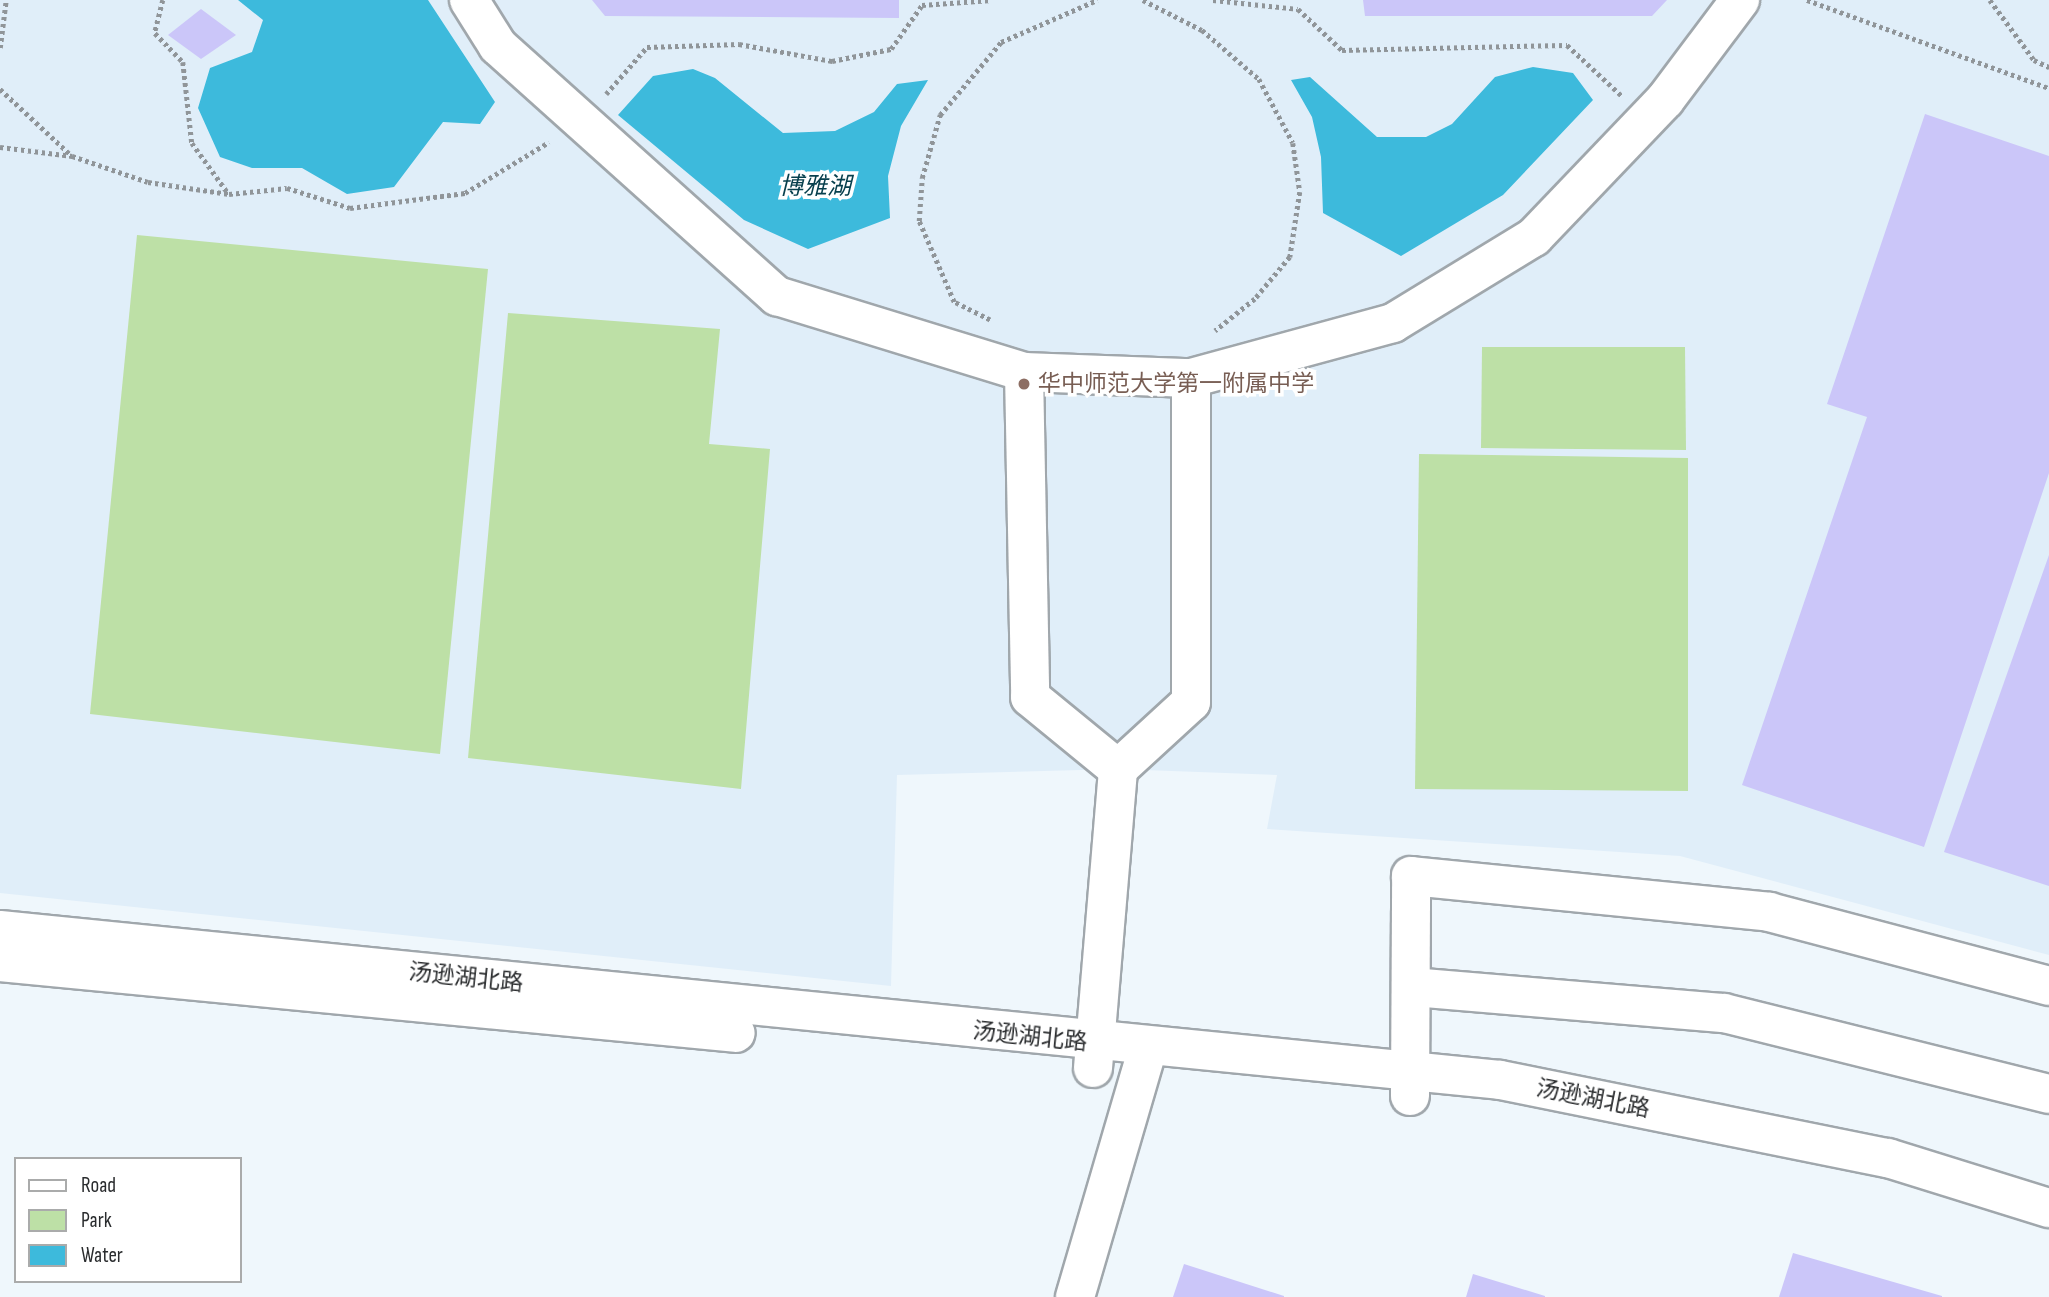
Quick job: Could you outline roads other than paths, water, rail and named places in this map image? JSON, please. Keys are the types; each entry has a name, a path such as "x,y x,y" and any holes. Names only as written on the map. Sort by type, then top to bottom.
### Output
{"street":[{"path":"469,0 498,46 580,124 777,296 1024,372 1191,378 1393,323 1534,237 1647,120 1740,0"},
{"path":"1024,372 1030,698 1118,769"},
{"path":"1094,1056 1118,769 1191,702 1191,378"},
{"path":"1410,1084 1411,876 1769,912 2049,986"},
{"name":"汤逊湖北路","path":"0,930 1094,1056"},
{"name":"汤逊湖北路","path":"0,962 1094,1056 1147,1058 1410,1084 1882,1181 2049,1232"},
{"path":"1412,987 1724,1013 2049,1094"},
{"path":"1075,1297 1147,1058"},
{"name":"汤逊湖北路","path":"1410,1084 1500,1080 1888,1158 2049,1208"}],"water":[{"path":"238,0 428,0 495,102 480,124 443,122 394,187 347,194 302,168 252,168 220,157 198,108 210,68 252,52 263,20"},
{"path":"1533,67 1573,73 1593,100 1503,195 1401,256 1323,213 1321,157 1312,117 1291,80 1310,77 1377,137 1426,137 1452,124 1495,77"},
{"name":"博雅湖","path":"693,69 715,78 783,133 835,131 874,112 897,84 928,80 901,126 888,176 890,218 808,249 744,220 618,115 653,76"}],"place":[{"name":"华中师范大学第一附属中学","path":"1024,384"}]}
